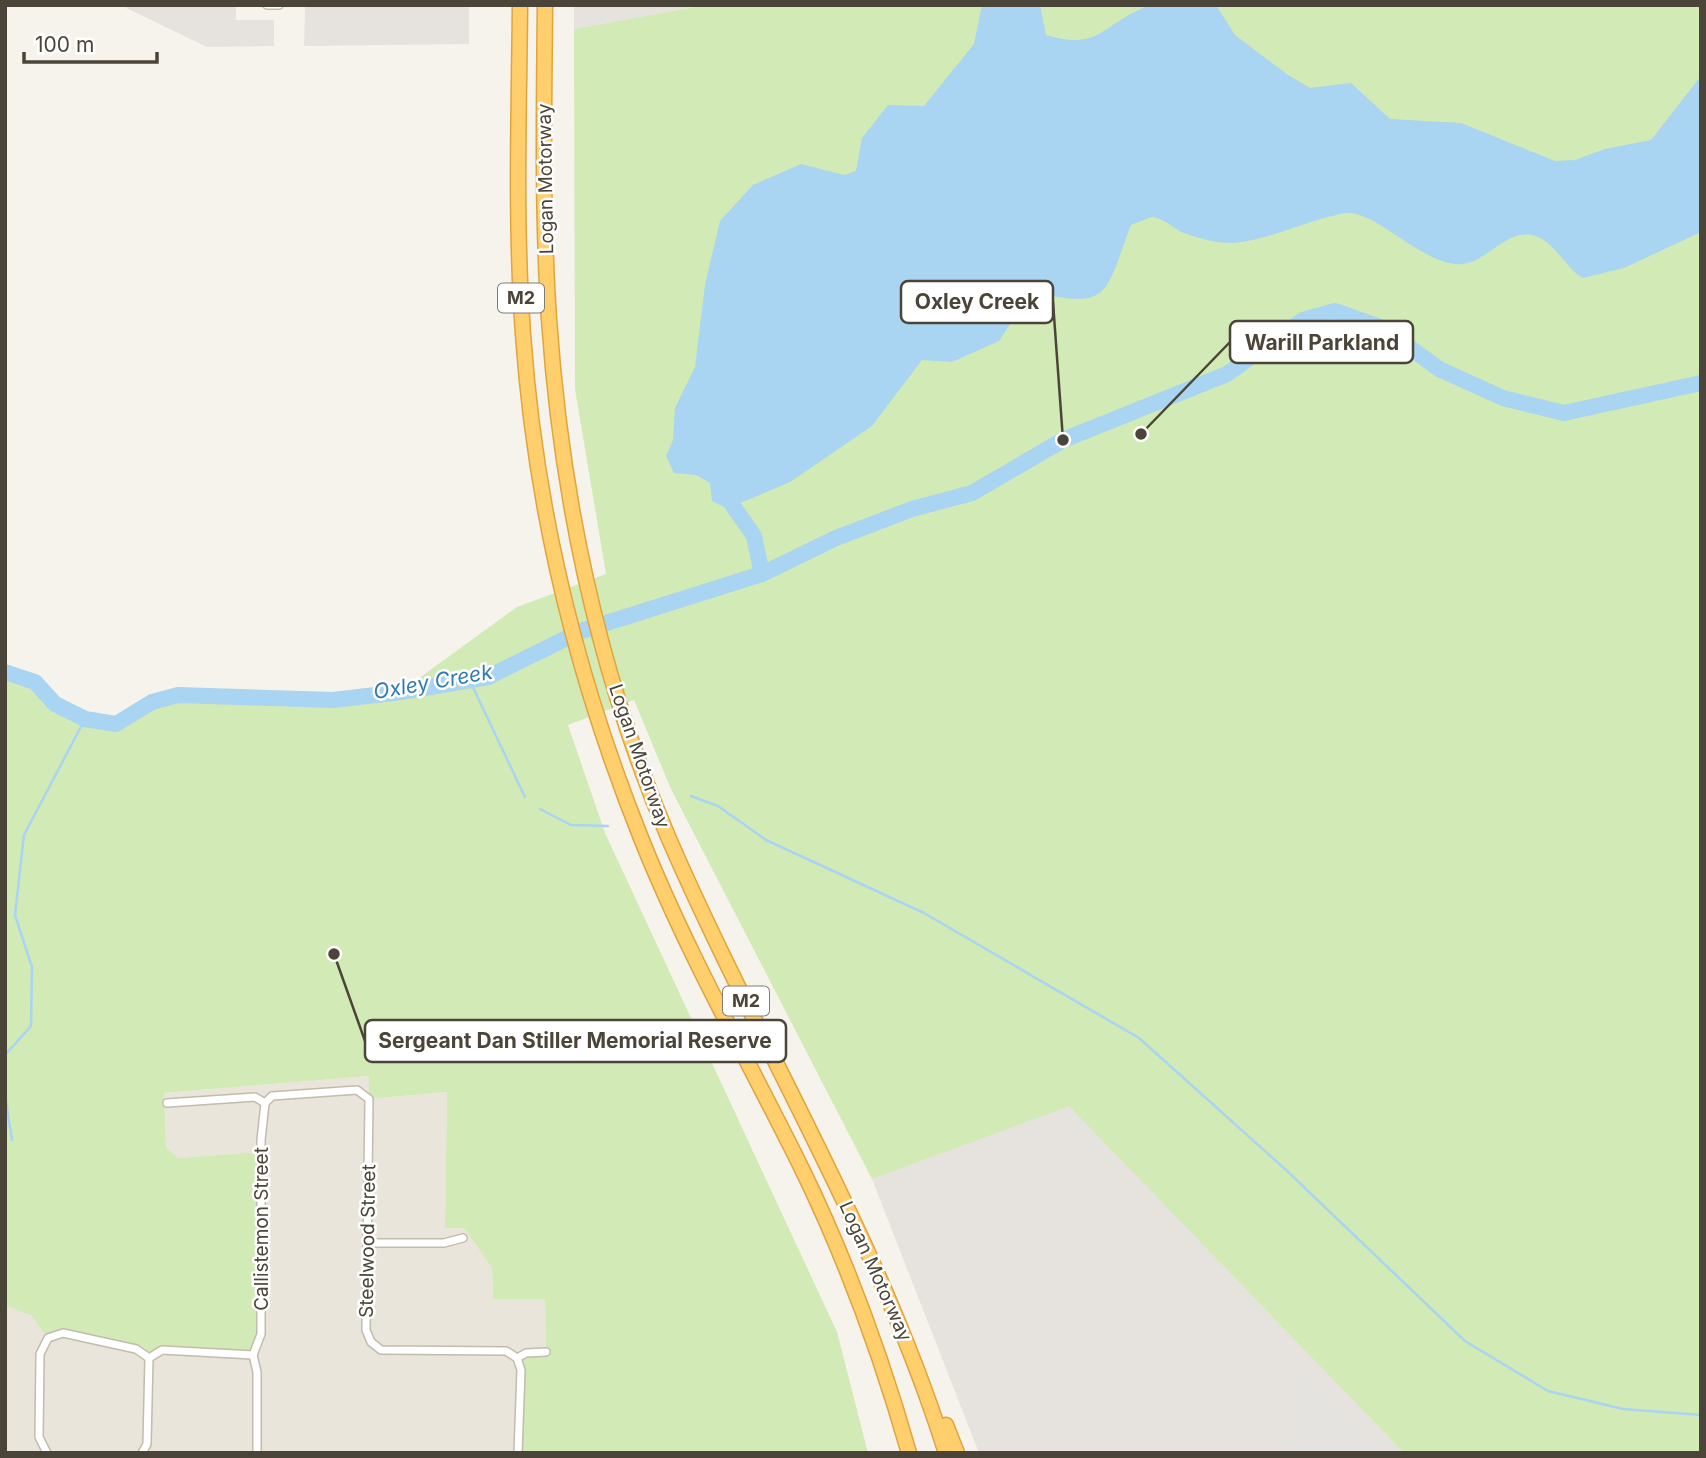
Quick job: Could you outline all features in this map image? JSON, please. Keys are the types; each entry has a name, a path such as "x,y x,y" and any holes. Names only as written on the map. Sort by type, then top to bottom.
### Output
{"highway":[{"name":"Logan Motorway","path":"520,5 518,210 523,337 538,468 561,587 596,716 661,885 802,1170 850,1279 881,1360 909,1453"},
{"name":"Logan Motorway","path":"545,5 545,228 549,321 563,457 587,580 622,709 668,837 729,968 853,1216 898,1318 946,1453"},
{"path":"930,1404 944,1420 957,1453"}],"street":[{"path":"267,5 279,5"},
{"name":"Steelwood Street","path":"265,1103 272,1096 357,1090 369,1099 366,1330 370,1342 382,1350 506,1351 517,1358 526,1353 546,1352"},
{"path":"167,1103 255,1097 265,1103"},
{"name":"Callistemon Street","path":"253,1355 261,1334 261,1140 265,1103"},
{"path":"368,1243 444,1243 463,1238"},
{"path":"47,1453 38,1437 40,1354 48,1338 63,1333 136,1349 149,1358"},
{"path":"149,1358 162,1350 253,1355 257,1372 257,1453"},
{"path":"144,1452 147,1444 149,1358"},
{"path":"517,1358 521,1370 518,1453"}],"shaded area":[{"path":"120,5 236,5 236,20 274,20 274,46 207,47"},
{"path":"305,5 469,5 469,44 304,46"},
{"path":"574,5 705,5 574,29"},
{"path":"369,1076 370,1099 447,1092 445,1228 464,1228 492,1268 493,1299 545,1299 546,1352 521,1370 518,1453 5,1453 5,1305 32,1316 261,1152 178,1158 166,1147 164,1093"},
{"path":"1069,1105 1404,1453 979,1453 872,1179"},
{"path":"1303,1367 1308,1380 1315,1379 1327,1415 1344,1410 1386,1453 1296,1453 1290,1436 1297,1433 1295,1426 1303,1423 1287,1372"}],"green space":[{"path":"705,5 1701,5 1701,1453 1404,1453 1069,1106 872,1179 671,789 634,700 568,725 605,833 837,1332 868,1453 518,1453 521,1370 517,1358 546,1351 545,1299 493,1299 492,1268 464,1228 445,1228 447,1092 369,1099 369,1076 164,1093 166,1147 178,1158 261,1152 261,1334 253,1355 162,1350 149,1358 136,1349 63,1333 48,1338 32,1316 5,1305 5,672 35,682 55,704 85,719 116,724 152,702 178,695 333,700 400,692 517,607 606,574 575,389 574,29"}],"water":[{"path":"982,5 1040,5 1046,35 1078,40 1099,34 1131,14 1152,5 1216,5 1235,35 1310,88 1351,83 1390,119 1461,123 1555,161 1575,160 1605,149 1651,140 1701,76 1701,232 1624,268 1583,278 1570,268 1547,242 1531,235 1511,238 1475,260 1454,264 1426,254 1373,221 1349,213 1253,240 1231,243 1189,235 1151,217 1131,225 1116,267 1102,291 1092,297 1078,299 1032,291 999,341 952,362 922,360 872,426 790,482 733,506 724,507 712,501 710,483 696,475 674,473 666,456 673,440 675,408 695,367 705,285 720,221 753,185 801,164 844,175 856,171 862,138 888,105 924,106 974,44"}],"waterway":[{"name":"Oxley Creek","path":"5,672 35,682 55,704 85,719 116,724 152,702 178,695 333,700 488,677 581,631 762,574 836,538 912,509 972,493 1063,440 1227,374 1303,320 1335,311 1383,328 1439,369 1503,398 1564,413 1701,383"},
{"path":"733,506 754,536 762,574"},
{"path":"469,679 525,797"},
{"path":"5,1055 31,1026 32,967 15,915 24,835 85,719"},
{"path":"691,796 718,806 766,840 924,913 1139,1038 1286,1170 1465,1341 1548,1391 1623,1409 1701,1415"},
{"path":"540,809 571,825 608,826"},
{"path":"5,1095 12,1140"}],"place":[{"name":"Warill Parkland","path":"1141,434"},
{"name":"Oxley Creek","path":"1063,440"},
{"name":"Sergeant Dan Stiller Memorial Reserve","path":"334,954"}]}
